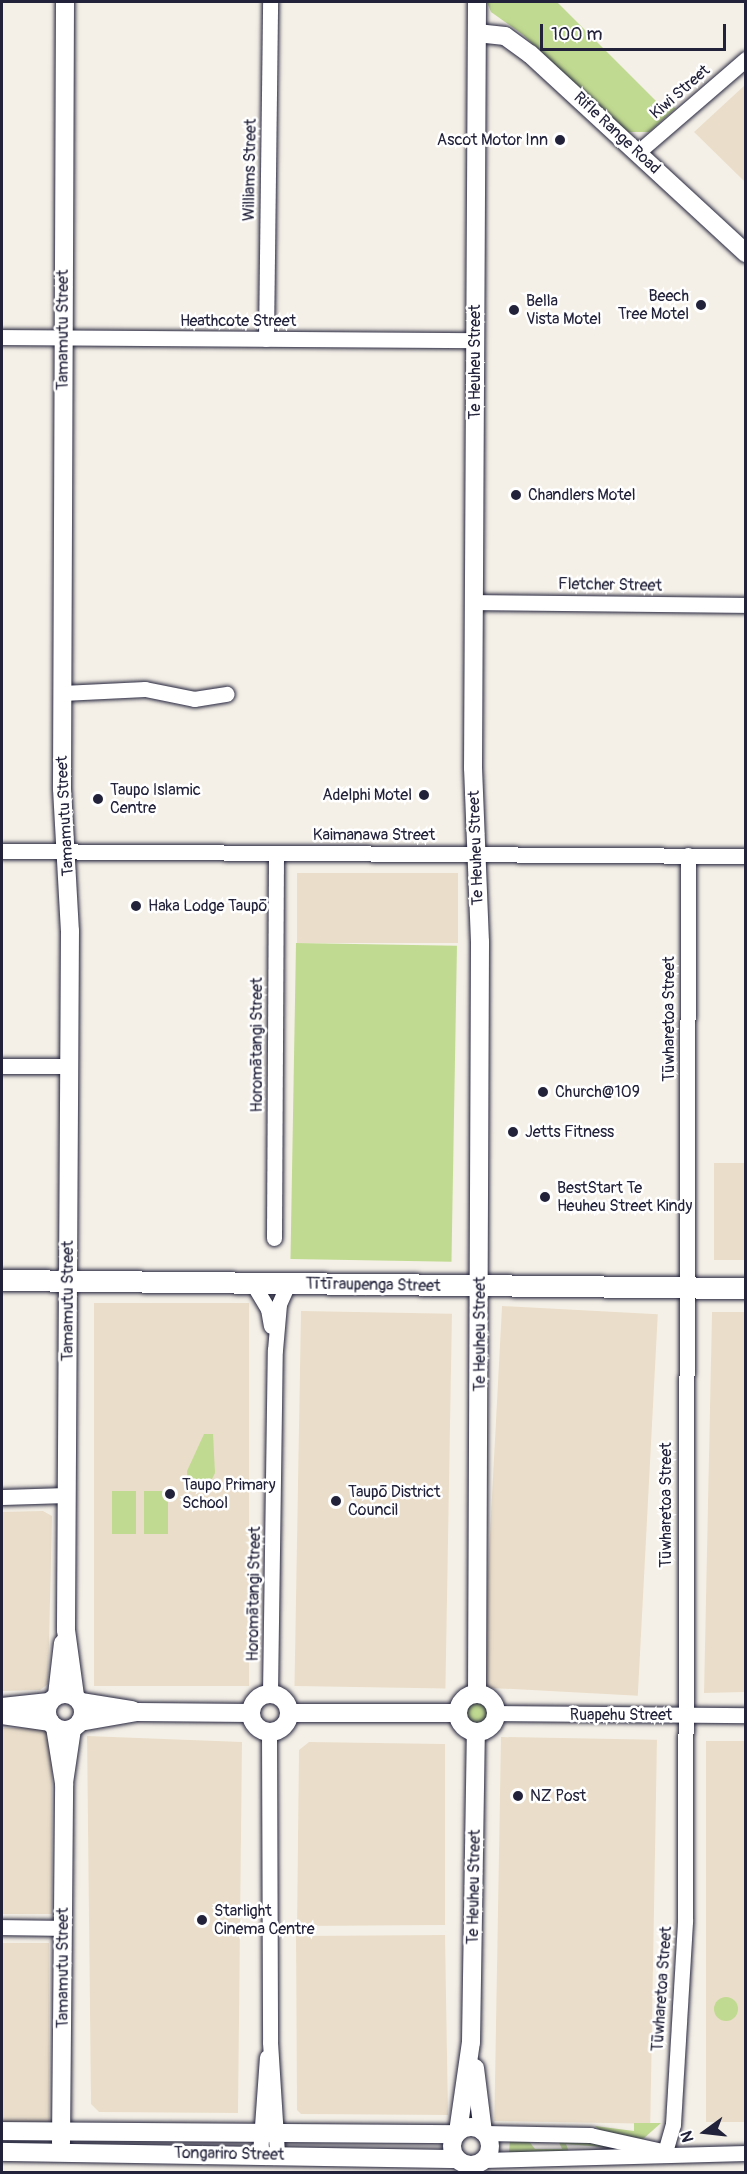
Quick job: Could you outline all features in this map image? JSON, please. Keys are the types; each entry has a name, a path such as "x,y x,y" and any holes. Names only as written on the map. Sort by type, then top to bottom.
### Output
{"main road":[{"name":"Tītīraupenga Street","path":"2,1281 746,1288"}],"street":[{"name":"Tamamutu Street","path":"65,2 62,693 69,1066 66,1699"},
{"name":"Williams Street","path":"266,339 270,2"},
{"name":"Te Heuheu Street","path":"477,2 474,602 480,1287 477,1694"},
{"name":"Rifle Range Road","path":"477,33 517,44 746,253"},
{"name":"Kiwi Street","path":"638,153 746,59"},
{"name":"Heathcote Street","path":"2,338 476,340"},
{"name":"Fletcher Street","path":"474,602 746,605"},
{"path":"62,693 145,689 194,699 227,694"},
{"name":"Kaimanawa Street","path":"2,851 746,856"},
{"name":"Horomātangi Street","path":"274,1238 276,853"},
{"name":"Tūwharetoa Street","path":"665,2152 672,2128 684,1993 688,855"},
{"path":"2,1066 69,1066"},
{"name":"Horomātangi Street","path":"253,1284 268,1309 275,1350"},
{"name":"Horomātangi Street","path":"270,1694 275,1350 279,1304 288,1284"},
{"path":"2,1497 67,1495"},
{"path":"250,1713 255,1701 270,1694 281,1696 289,1713"},
{"path":"477,1694 492,1702 496,1713 492,1725 476,1732 465,1729 458,1713 466,1698 477,1694"},
{"path":"2,1707 66,1699 137,1712 250,1713"},
{"path":"64,1725 66,1699"},
{"path":"64,1725 66,1699"},
{"path":"2,1714 64,1725 137,1712"},
{"path":"250,1713 258,1727 269,1731 281,1728 289,1713"},
{"path":"289,1713 458,1713"},
{"name":"Ruapehu Street","path":"496,1713 746,1715"},
{"name":"Tamamutu Street","path":"61,2153 64,1725"},
{"path":"268,2154 269,1731"},
{"name":"Te Heuheu Street","path":"457,2133 471,2042 476,1732"},
{"path":"2,1926 63,1928"},
{"name":"Te Heuheu Street","path":"471,2042 483,2132"},
{"path":"665,2152 590,2135 483,2132 472,2127 457,2133 452,2146 460,2165 665,2152 746,2153"},
{"name":"Tongariro Street","path":"2,2131 457,2133"},
{"path":"481,2165 489,2145 483,2132"},
{"name":"Tongariro Street","path":"2,2152 268,2154 460,2165"}],"shaded area":[{"path":"745,85 745,182 694,132"},
{"path":"297,873 458,873 458,943 297,943"},
{"path":"714,1163 745,1163 745,1260 714,1260"},
{"name":"Taupo Primary School","path":"94,1303 249,1303 249,1686 94,1686"},
{"path":"502,1306 658,1314 638,1696 482,1687"},
{"path":"301,1311 452,1314 445,1689 294,1686"},
{"path":"712,1312 745,1312 745,1692 704,1693"},
{"path":"43,1511 52,1516 48,1684 40,1690 2,1691 2,1512"},
{"path":"2,1728 52,1728 52,1914 2,1914"},
{"path":"87,1736 242,1742 238,2113 99,2112 91,2104"},
{"path":"501,1737 657,1740 650,2124 494,2121"},
{"path":"706,1741 745,1741 745,2122 706,2122"},
{"path":"309,1742 445,1744 445,1925 297,1926 299,1750"},
{"path":"445,1935 448,2115 301,2114 297,2110 296,1936"},
{"path":"2,1943 49,1943 49,2122 2,2122"}],"green space":[{"path":"487,2 557,2 657,102 676,108 649,132 627,132 522,34 491,12"},
{"path":"296,943 457,946 451,1262 290,1259"},
{"path":"204,1434 213,1434 215,1473 207,1489 188,1492 187,1471"},
{"path":"112,1491 136,1491 136,1534 112,1534"},
{"path":"144,1491 168,1491 168,1534 144,1534"},
{"path":"476,1701 484,1705 488,1713 484,1721 476,1725 468,1721 464,1713 468,1705"},
{"path":"726,1997 731,1998 737,2004 737,2014 731,2020 726,2021 721,2020 715,2014 714,2009 715,2004 721,1998"},
{"path":"634,2123 661,2123 643,2139 599,2130 595,2126 634,2131"},
{"path":"510,2139 528,2140 535,2149 562,2149 558,2140 590,2139 639,2150 566,2144 569,2152 509,2153"}],"place":[{"name":"Ascot Motor Inn","path":"560,140"},
{"name":"Beech Tree Motel","path":"701,305"},
{"name":"Bella Vista Motel","path":"514,310"},
{"name":"Chandlers Motel","path":"516,495"},
{"name":"Adelphi Motel","path":"424,795"},
{"name":"Taupo Islamic Centre","path":"98,799"},
{"name":"Haka Lodge Taupō","path":"136,906"},
{"name":"Church@109","path":"543,1092"},
{"name":"Jetts Fitness","path":"513,1132"},
{"name":"BestStart Te Heuheu Street Kindy","path":"545,1197"},
{"name":"Taupo Primary School","path":"170,1494"},
{"name":"Taupō District Council","path":"336,1501"},
{"name":"NZ Post","path":"518,1796"},
{"name":"Starlight Cinema Centre","path":"202,1920"}]}
